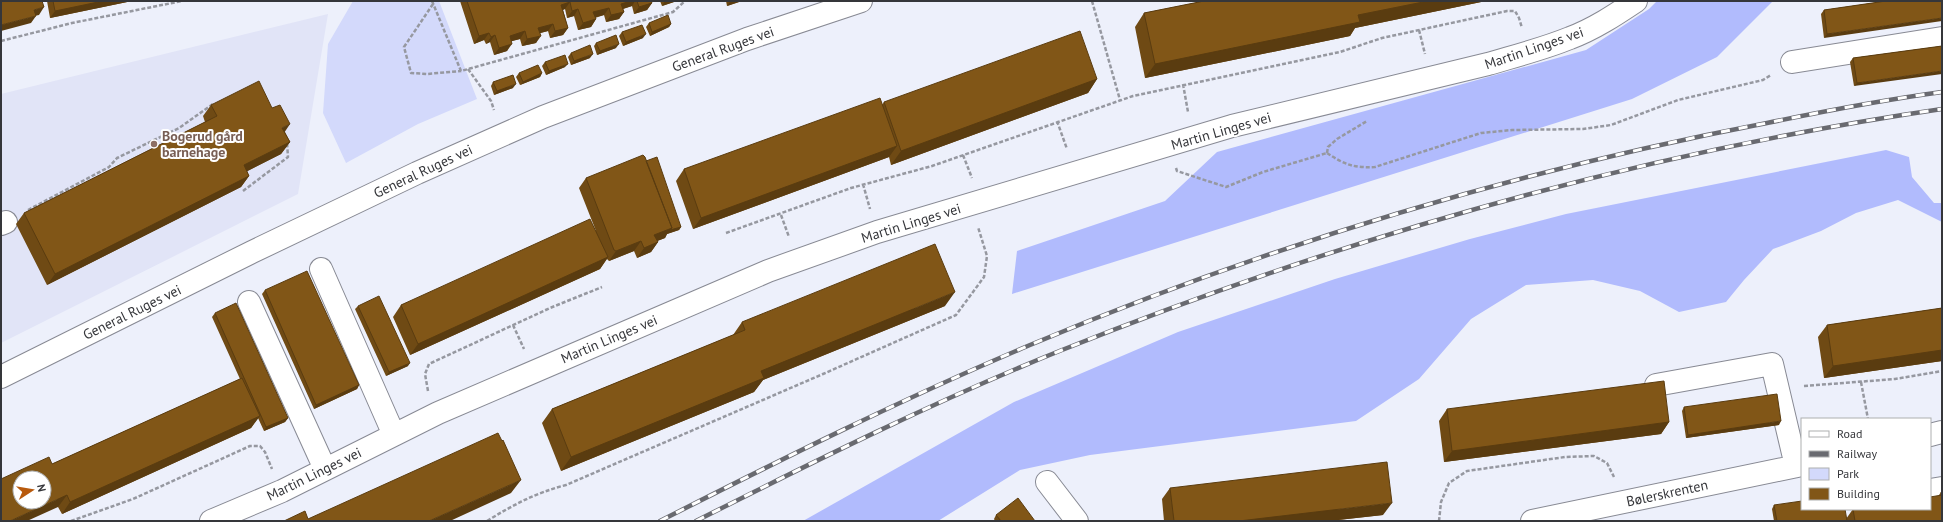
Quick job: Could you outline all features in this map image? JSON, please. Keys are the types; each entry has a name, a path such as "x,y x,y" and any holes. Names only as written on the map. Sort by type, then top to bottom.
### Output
{"street":[{"name":"General Ruges vei","path":"1,377 417,173 543,117 748,39 861,1"},
{"name":"Martin Linges vei","path":"211,521 282,491 438,414 768,271 877,232 1232,126 1488,64 1530,52 1571,38 1609,19 1636,1"},
{"path":"1792,62 1942,38"},
{"path":"321,269 394,435"},
{"path":"249,302 325,469"},
{"path":"1656,385 1772,364 1799,466"},
{"path":"1931,435 1942,432"},
{"name":"Bølerskrenten","path":"1532,521 1799,466"},
{"path":"1047,482 1077,521"},
{"path":"1931,490 1942,488"}],"path":[{"path":"1,41 72,23 182,1"},
{"path":"433,2 404,47 411,73 428,74 461,71 673,12 685,1"},
{"path":"1092,1 1120,100"},
{"path":"433,2 461,71"},
{"path":"726,233 851,188 932,166 1120,100 1177,86 1340,52 1382,38 1507,11 1515,11 1519,18 1530,52"},
{"path":"1177,171 1226,187 1263,172 1327,153 1341,162 1358,168 1375,167 1481,133 1512,130 1583,129 1611,125 1678,100 1763,80 1792,62"},
{"path":"468,69 491,101 494,110"},
{"path":"4,223 49,197 109,167 117,158 179,128 217,102"},
{"path":"243,191 288,157 287,142"},
{"path":"487,521 520,501 542,491 573,482 956,315 984,277 987,256 971,204"},
{"path":"438,414 430,396 425,374 430,364 544,311 602,287"},
{"path":"1798,387 1895,379 1942,371"},
{"path":"1861,382 1868,418"},
{"path":"71,521 133,499 250,446 260,446 265,452 282,491"},
{"path":"1439,521 1441,502 1449,483 1467,471 1565,457 1594,456 1607,463 1619,489 1620,503"}],"shaded area":[{"path":"1657,1 1773,1 1717,57 1632,99 1012,294 1017,251 1165,201 1217,152 1586,50 1649,9"},
{"name":"Bogerud gård barnehage","path":"328,14 298,194 1,343 1,94"},
{"path":"1886,150 1909,157 1912,177 1934,203 1942,203 1942,222 1898,200 1856,213 1821,231 1773,249 1726,302 1679,312 1640,291 1593,280 1526,285 1471,319 1419,379 1356,421 1090,455 1020,470 938,521 803,521 1014,402 1178,332 1335,279 1470,239 1566,214"}],"green space":[{"path":"353,1 439,1 477,99 418,124 346,163 323,113 328,44"}],"building":[{"path":"1,1 42,1 44,7 34,10 36,16 1,25"},
{"path":"53,1 103,1 55,11"},
{"path":"467,1 631,1 621,4 624,12 611,15 609,8 593,12 596,19 583,23 578,9 572,11 570,2 561,5 568,28 555,31 553,24 538,28 541,36 527,39 525,31 510,36 512,44 499,48 495,35 491,37 489,33 479,36"},
{"path":"637,1 651,1 652,3 639,7"},
{"path":"1204,1 1428,1 1358,15 1360,22 1155,64 1144,13"},
{"path":"1886,1 1942,1 1942,18 1827,34 1824,10"},
{"path":"668,15 671,24 652,32 649,23"},
{"path":"642,25 646,34 626,42 622,32"},
{"path":"1080,31 1097,79 901,151 884,102"},
{"path":"616,35 619,44 600,51 596,43"},
{"path":"590,45 593,54 574,61 571,53"},
{"path":"1942,46 1942,71 1857,83 1853,58"},
{"path":"565,55 568,64 549,71 545,62"},
{"path":"538,65 542,73 523,82 519,73"},
{"path":"513,75 516,84 497,91 493,82"},
{"path":"259,81 272,108 280,105 290,124 282,128 290,142 244,165 249,176 55,274 24,213 217,116 211,105"},
{"path":"880,98 897,146 701,218 684,169"},
{"path":"643,155 672,228 654,235 658,242 644,248 641,241 616,251 614,250 586,178"},
{"path":"657,157 681,227 670,230 672,228 646,161"},
{"path":"590,219 608,257 418,344 401,305"},
{"path":"935,244 955,292 761,371 764,378 571,457 552,409 745,330 742,322"},
{"path":"307,271 359,385 316,405 265,290"},
{"path":"379,296 410,363 389,372 358,306"},
{"path":"236,303 288,418 266,427 215,313"},
{"path":"1942,308 1942,350 1833,366 1827,325"},
{"path":"242,378 260,416 70,502 67,495 52,502 52,470 21,470 49,457 52,464"},
{"path":"1664,381 1669,422 1452,451 1447,409"},
{"path":"1777,394 1781,421 1688,435 1684,407"},
{"path":"498,433 502,441 503,440 521,480 429,521 284,521 305,511 308,519"},
{"path":"1387,462 1392,503 1239,521 1174,521 1170,488"},
{"path":"12,474 12,510 34,510 10,521 1,521 1,479"},
{"path":"1942,495 1942,521 1855,521 1853,510 1931,510 1931,497"},
{"path":"1018,498 1035,521 1001,521 996,515"},
{"path":"1801,501 1801,510 1845,510 1847,521 1777,521 1774,505"}],"railway":[{"path":"660,521 844,430 983,365 1119,309 1210,275 1301,244 1486,188 1579,164 1673,142 1811,114 1942,92"},
{"path":"696,521 878,431 1015,369 1169,309 1276,271 1385,236 1495,204 1605,175 1717,149 1829,127 1942,109"}],"place":[{"name":"Bogerud gård barnehage","path":"154,144"}]}
